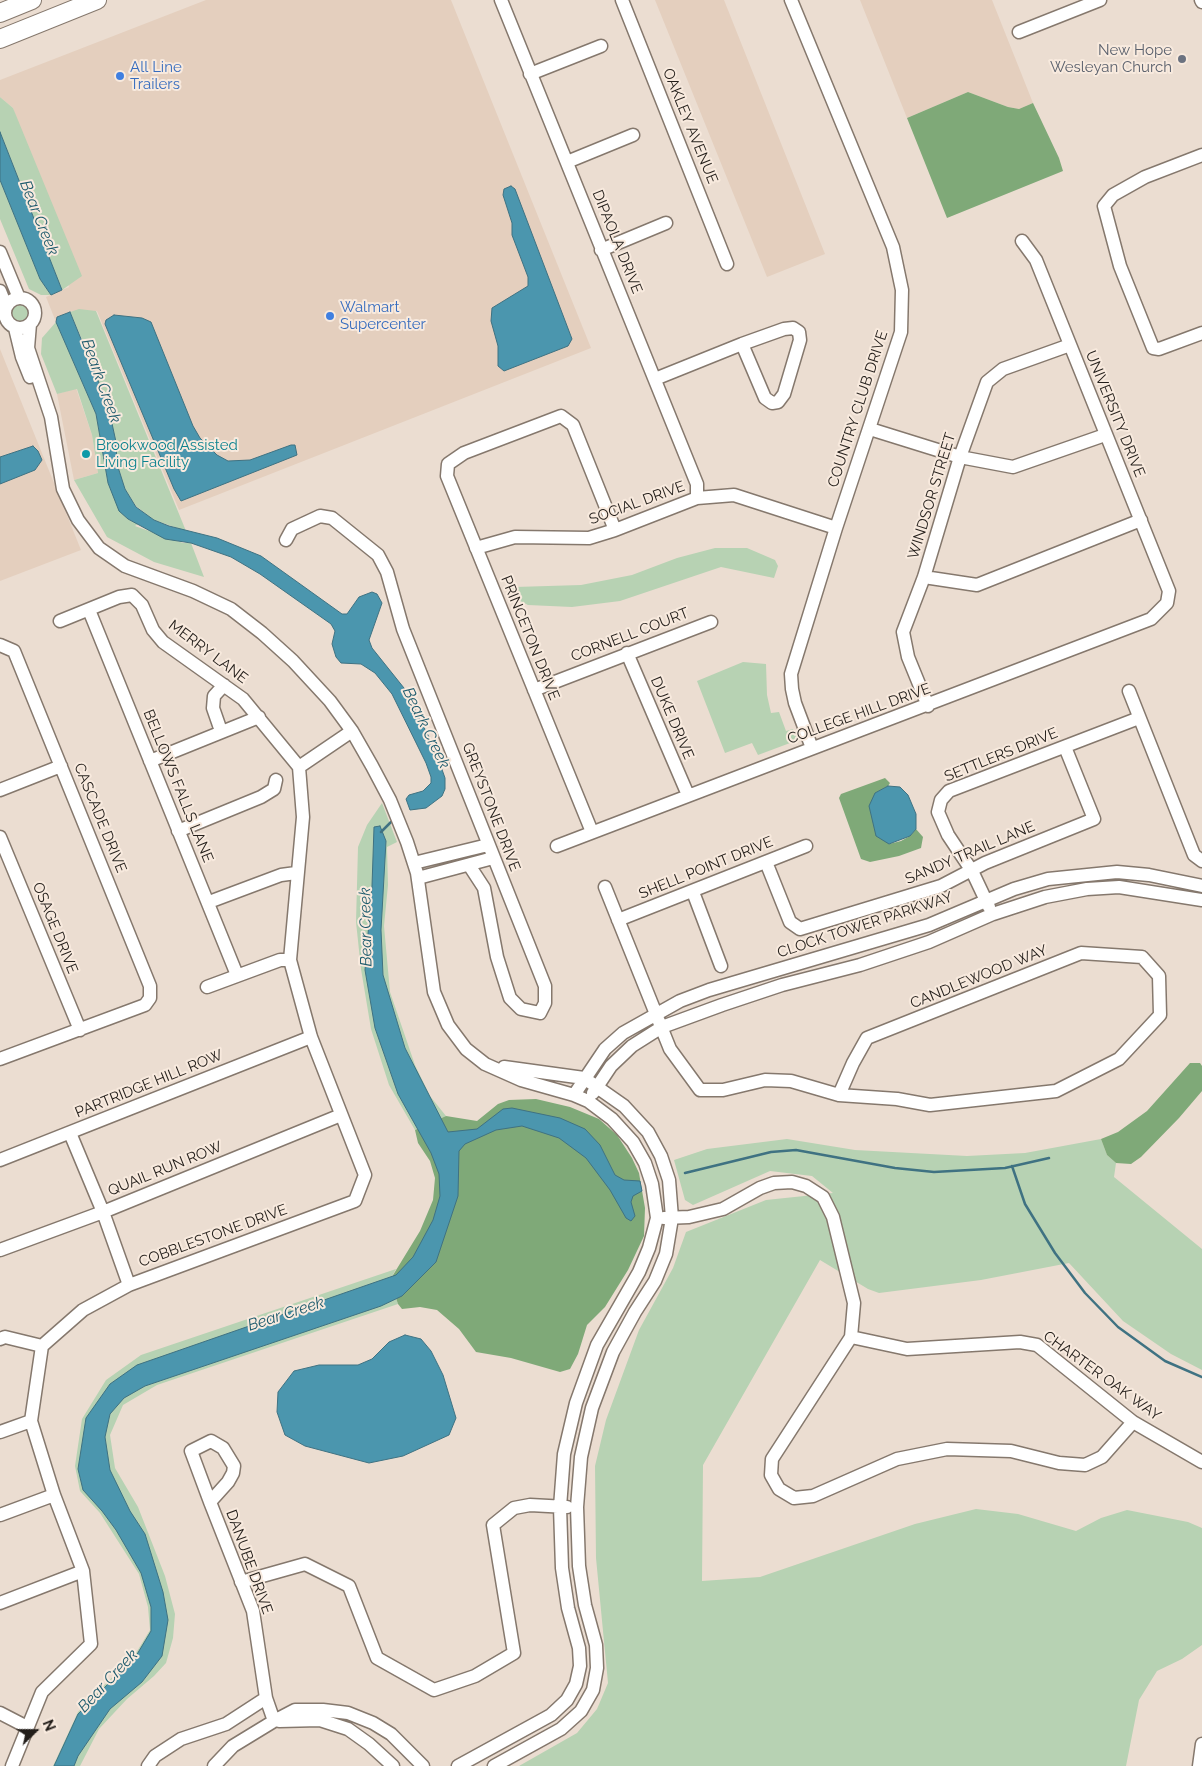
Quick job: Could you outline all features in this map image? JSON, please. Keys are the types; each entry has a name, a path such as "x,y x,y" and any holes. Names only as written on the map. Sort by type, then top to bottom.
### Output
{"highway":[{"path":"0,13 32,0"},
{"path":"0,38 97,0"}],"street":[{"name":"DIPAOLA DRIVE","path":"501,0 601,250 634,315 655,379 697,484 697,498"},
{"name":"OAKLEY AVENUE","path":"622,0 727,264"},
{"name":"COUNTRY CLUB DRIVE","path":"791,0 893,246 902,290 901,332 836,528 791,674 796,704 812,748"},
{"path":"1019,32 1100,0"},
{"path":"530,74 601,46"},
{"path":"566,162 633,135"},
{"path":"1202,155 1145,177 1113,195 1104,206 1120,266 1153,348 1159,349 1202,333"},
{"path":"601,250 666,223"},
{"name":"UNIVERSITY DRIVE","path":"1022,241 1036,260 1105,435 1141,520 1169,591 1168,603"},
{"path":"0,252 19,298"},
{"path":"0,291 6,306 5,318 15,328 22,357 51,416"},
{"path":"6,306 10,301 19,298 28,300 33,306 34,318 30,324 25,328 15,328"},
{"path":"30,324 28,348 51,416 63,489 78,520 100,548 125,566 193,591 230,609 262,633 293,661 330,701 352,731 390,800 414,863 418,878 434,992 448,1025 466,1050 485,1064 521,1080 574,1095 588,1101 612,1119 634,1142 645,1163 652,1184 657,1218 649,1248 639,1272 597,1345 576,1403 564,1454 560,1507 562,1568 568,1608 579,1648 580,1666 576,1684 567,1700 551,1715 458,1766"},
{"path":"655,379 742,344 784,329 793,328 799,332 800,340 784,394 778,402 772,403 764,398 742,344"},
{"name":"WINDSOR STREET","path":"928,706 908,657 903,632 924,577 960,457 987,382 1003,369 1070,345"},
{"name":"PRINCETON DRIVE","path":"592,832 447,476 448,464 455,458 561,416 573,425 615,530"},
{"path":"870,429 960,457 1013,467 1105,435"},
{"name":"SOCIAL DRIVE","path":"476,548 515,537 589,538 615,530 697,498 734,495 836,528"},
{"name":"GREYSTONE DRIVE","path":"286,540 292,530 320,516 332,518 378,555 387,572 403,629 545,986 545,1003 540,1013 521,1009 510,998 497,957 484,888 469,865"},
{"path":"924,577 977,584 1141,520"},
{"name":"MERRY LANE","path":"60,621 119,597 132,595 142,605 153,630 163,642 243,699 299,768"},
{"name":"COLLEGE HILL DRIVE","path":"557,846 812,748 928,706 1151,619 1168,603"},
{"name":"BELLOWS FALLS LANE","path":"89,610 178,831 209,902 236,975"},
{"name":"CORNELL COURT","path":"534,690 711,622"},
{"name":"CASCADE DRIVE","path":"0,645 14,651 150,986 150,998 145,1005 80,1030"},
{"name":"DUKE DRIVE","path":"627,653 688,795"},
{"path":"221,731 212,708 214,696 224,685"},
{"path":"1128,691 1194,855 1202,861"},
{"path":"150,761 259,717"},
{"name":"SETTLERS DRIVE","path":"993,914 972,871 948,836 938,812 941,800 949,791 1139,718"},
{"path":"299,768 352,731"},
{"name":"SANDY TRAIL LANE","path":"766,862 790,922 800,929 847,913 903,899 941,886 985,863 1094,819 1065,747"},
{"path":"0,790 61,766"},
{"name":"COBBLESTONE DRIVE","path":"42,1346 83,1310 129,1285 356,1201 365,1176 311,1037 290,960 296,873 303,817 299,768"},
{"path":"178,831 261,797 274,790 276,780"},
{"name":"OSAGE DRIVE","path":"0,837 80,1030"},
{"path":"414,863 488,845"},
{"name":"SHELL POINT DRIVE","path":"618,920 806,846"},
{"path":"418,878 493,858"},
{"name":"CLOCK TOWER PARKWAY","path":"574,1095 605,1049 622,1034 680,1001 709,990 920,928 1014,889 1048,879 1117,872 1149,875 1202,886"},
{"path":"209,902 280,875 296,873"},
{"path":"605,887 670,1049 700,1090 722,1090 765,1080 791,1081 839,1095"},
{"path":"588,1101 611,1066 632,1046 662,1028 722,1004 782,985 860,965 929,942 993,914 1045,897 1087,889 1119,887 1202,900"},
{"path":"693,892 721,966"},
{"name":"CANDLEWOOD WAY","path":"1082,953 1142,957 1159,976 1160,1015 1120,1058 1056,1092 930,1105 897,1099 839,1095 853,1062 867,1038 1082,953"},
{"path":"208,987 280,960 290,960"},
{"path":"1,1056 80,1030"},
{"name":"PARTRIDGE HILL ROW","path":"0,1160 311,1037"},
{"path":"485,1064 526,1072 584,1078 624,1106 648,1132 661,1156 669,1180 672,1218 666,1254 655,1280 634,1312 613,1352 592,1408 581,1456 577,1507 579,1566 585,1605 596,1645 597,1668 593,1690 581,1711 561,1729 494,1766"},
{"name":"QUAIL RUN ROW","path":"0,1250 103,1212 341,1115"},
{"path":"70,1133 103,1212 129,1285"},
{"path":"657,1218 689,1217 723,1209 760,1188 774,1183 799,1183 814,1190 827,1202 834,1217 854,1303 851,1337 772,1459 771,1475 779,1489 794,1498 813,1496 897,1459 947,1449 1011,1451 1059,1463 1085,1465 1102,1457 1133,1422"},
{"path":"0,1339 5,1337 42,1346 31,1421 54,1495 83,1570 91,1644 42,1692 12,1766"},
{"name":"CHARTER OAK WAY","path":"851,1337 906,1349 1020,1342 1037,1345 1133,1422 1202,1462"},
{"path":"576,1403 592,1408"},
{"path":"0,1432 31,1421"},
{"name":"DANUBE DRIVE","path":"210,1502 228,1482 233,1473 234,1466 223,1448 211,1441 191,1450 210,1502 253,1611 266,1698 274,1721"},
{"path":"0,1515 54,1495"},
{"path":"241,1582 305,1564 349,1586 377,1658 434,1690 475,1676 514,1653 493,1525 514,1508 530,1505 577,1507"},
{"path":"0,1603 83,1570"},
{"path":"148,1766 155,1756 181,1738 226,1724 266,1698"},
{"path":"214,1766 233,1746 295,1710 323,1710 348,1713 373,1723 391,1734 423,1766"},
{"path":"0,1713 27,1727"},
{"path":"274,1721 320,1720 348,1729 369,1744 393,1766"},
{"path":"1199,1766 1202,1744"}],"shaded area":[{"path":"206,0 451,0 591,348 179,510 97,311 72,311 57,317 56,322 46,297 69,287 13,108 0,97 0,80"},
{"path":"655,0 724,0 825,254 767,277"},
{"path":"860,0 992,0 1033,103 1019,109 1008,107 968,92 907,118"},
{"path":"0,349 81,550 0,581"},
{"path":"76,388 92,435 98,473 74,480 57,394"}],"green space":[{"path":"968,92 1008,107 1019,109 1033,103 1059,158 1063,171 947,218 907,118"},
{"path":"0,97 13,108 82,276 62,290 0,132"},
{"path":"0,180 40,279 51,295 41,295 29,289 0,219"},
{"path":"20,305 26,307 28,313 26,319 20,321 14,319 12,313 14,307"},
{"path":"79,309 96,311 186,531 154,520 136,506 125,489 117,464 116,442 90,358 70,312"},
{"path":"56,322 96,414 108,483 128,519 138,524 135,526 183,543 191,543 204,577 154,562 107,537 74,480 98,473 92,435 77,389 57,394 41,354 42,338"},
{"path":"715,548 747,548 775,560 778,566 774,578 721,567 620,601 572,607 528,605 509,595 507,591 515,587 581,585 632,575 677,558"},
{"path":"743,662 766,664 767,695 771,713 779,712 786,731 793,729 798,740 758,755 752,743 725,753 697,681"},
{"path":"885,778 890,783 876,793 889,844 910,836 916,829 923,837 921,848 899,856 870,862 861,859 839,798 841,794"},
{"path":"382,803 397,842 387,847 388,885 384,926 390,992 415,1065 430,1096 446,1116 415,1130 389,1085 371,1029 361,969 356,922 358,847 367,825"},
{"path":"1190,1063 1200,1063 1202,1066 1202,1091 1141,1157 1131,1164 1116,1163 1107,1155 1101,1139 1118,1132 1147,1111"},
{"path":"536,1099 570,1107 599,1119 617,1135 639,1173 645,1208 644,1236 628,1270 605,1307 587,1325 578,1354 570,1369 560,1372 511,1358 476,1352 459,1329 437,1310 420,1307 402,1309 398,1304 390,1280 420,1231 433,1200 435,1178 430,1161 418,1143 415,1130 446,1116 477,1121 498,1104 509,1100"},
{"path":"787,1139 855,1150 967,1156 1025,1153 1101,1139 1107,1155 1116,1163 1114,1177 1202,1249 1202,1370 1171,1354 1123,1321 1069,1263 981,1280 879,1293 868,1289 820,1260 703,1465 702,1581 760,1577 915,1524 976,1509 1018,1514 1076,1531 1101,1518 1127,1510 1188,1522 1202,1528 1202,1645 1182,1659 1157,1671 1139,1700 1126,1766 519,1766 577,1733 597,1709 608,1683 596,1558 595,1466 606,1420 639,1330 673,1268 686,1232 766,1200 833,1193 812,1176 770,1171 693,1205 685,1200 674,1160 707,1149"},
{"path":"396,1269 390,1280 398,1304 157,1385 123,1405 110,1435 115,1468 138,1507 165,1576 175,1614 173,1638 166,1663 127,1699 99,1729 80,1766 53,1766 78,1712 136,1653 150,1630 148,1607 139,1574 100,1513 80,1491 75,1466 82,1419 106,1380 141,1355"}],"water":[{"path":"0,132 62,290 51,295 40,279 0,180"},
{"path":"511,186 515,189 572,339 568,346 504,371 498,366 498,346 491,321 492,308 528,286 528,277 512,235 512,223 503,195 504,189"},
{"path":"70,312 108,405 116,442 117,464 125,489 136,507 154,520 169,526 217,538 261,556 342,614 347,614 359,597 372,592 377,594 382,603 369,640 372,648 404,688 434,747 445,778 445,789 442,796 426,808 410,810 406,799 409,795 423,791 431,783 431,777 392,694 375,673 361,664 341,663 336,657 332,644 335,631 331,624 260,574 231,557 191,543 165,539 128,519 119,511 108,483 96,414 56,322 57,317"},
{"path":"114,315 142,318 151,322 193,426 200,438 217,455 228,461 250,460 295,445 297,455 181,501 174,489 105,324 106,320"},
{"path":"33,446 38,451 42,460 35,470 0,484 0,457"},
{"path":"888,786 900,787 908,795 916,814 916,829 910,836 889,844 876,836 869,806 875,793"},
{"path":"380,826 386,841 381,930 383,975 405,1048 448,1132 477,1129 503,1109 512,1108 560,1118 585,1129 600,1145 615,1175 624,1180 640,1181 642,1191 633,1196 631,1202 635,1216 631,1221 626,1218 610,1190 586,1158 559,1138 522,1126 496,1130 465,1144 459,1151 458,1196 436,1262 402,1296 381,1306 145,1386 124,1398 110,1414 105,1437 110,1470 130,1511 145,1534 163,1592 168,1620 162,1656 142,1682 110,1709 78,1756 74,1766 54,1766 78,1714 136,1656 151,1631 151,1607 141,1573 116,1530 83,1490 78,1469 86,1418 110,1384 137,1365 396,1275 413,1257 433,1220 440,1196 439,1174 431,1153 398,1094 375,1028 365,970 372,886 374,827"},
{"path":"405,1335 421,1339 431,1351 443,1375 456,1418 449,1435 403,1456 369,1463 305,1446 285,1435 277,1412 278,1392 294,1371 319,1365 358,1365 372,1359 389,1342"}],"waterway":[{"name":"Bear Creek","path":"381,832 391,822"},
{"path":"685,1173 771,1152 796,1150 895,1168 934,1172 1005,1168 1049,1158"},
{"path":"1012,1166 1025,1204 1055,1253 1085,1293 1118,1327 1165,1361 1202,1377"}],"place":[{"name":"New Hope Wesleyan Church","path":"1182,59"},
{"name":"All Line Trailers","path":"120,76"},
{"name":"Walmart Supercenter","path":"330,316"},
{"name":"Brookwood Assisted Living Facility","path":"86,454"}],"water label":[{"name":"Beark Creek","path":"101,381"},
{"name":"Beark Creek","path":"426,728"}]}
